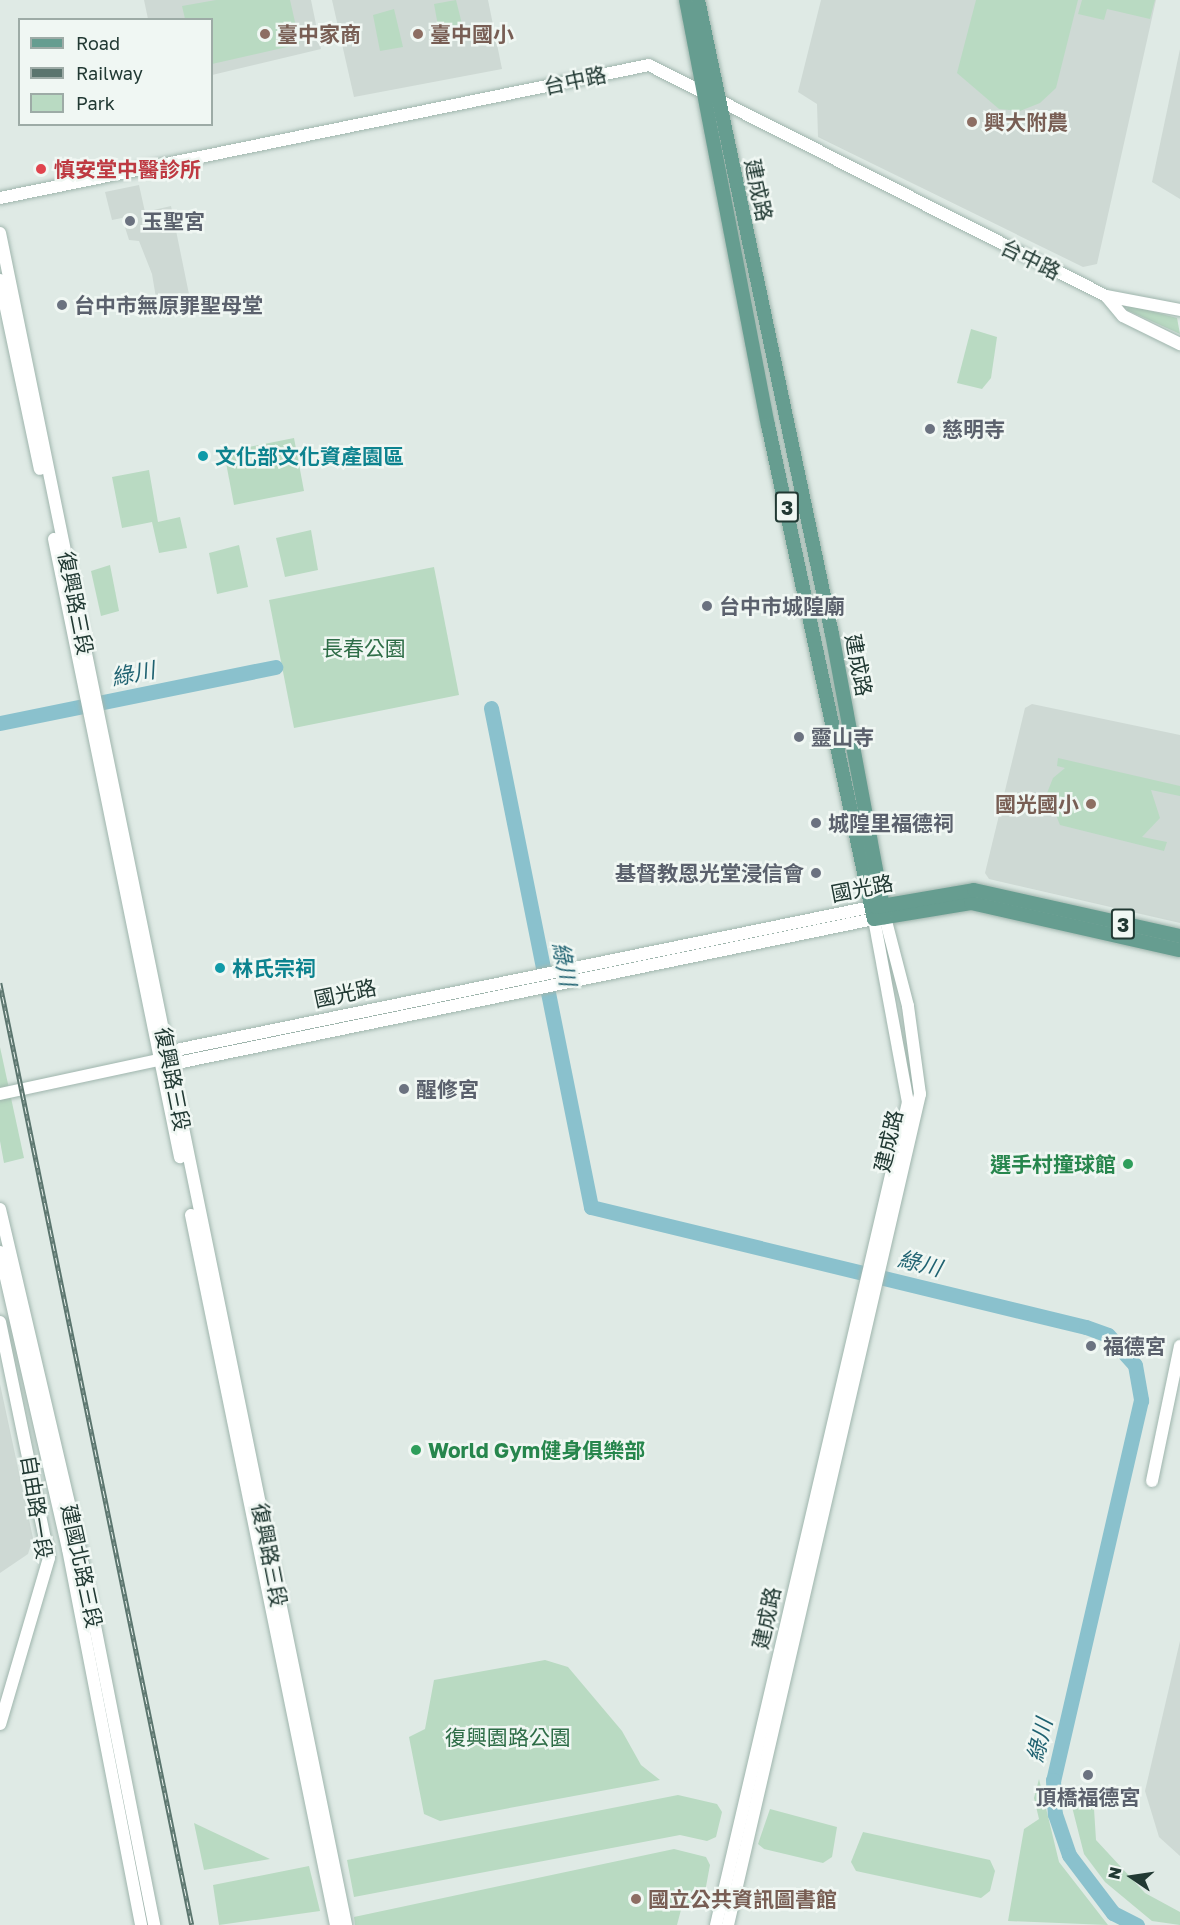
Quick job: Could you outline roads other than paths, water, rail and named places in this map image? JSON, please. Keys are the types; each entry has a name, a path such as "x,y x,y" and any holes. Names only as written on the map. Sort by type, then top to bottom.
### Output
{"main road":[{"name":"建成路","path":"686,0 768,425 878,912"},
{"name":"建成路","path":"698,0 878,912"},
{"name":"國光路","path":"878,912 974,890 1180,936"},
{"name":"國光路","path":"878,912 971,903 1180,950"}],"street":[{"name":"台中路","path":"0,198 636,66 653,66 719,102 1106,296 1180,310"},
{"name":"復興路三段","path":"0,232 89,696"},
{"name":"復興路三段","path":"0,280 93,711 336,1925"},
{"name":"台中路","path":"1106,296 1123,316 1180,344"},
{"name":"國光路","path":"0,1094 163,1059 181,1049 553,980 878,912"},
{"name":"建成路","path":"716,1925 875,1268 908,1102 878,912"},
{"name":"復興路三段","path":"163,1059 346,1925"},
{"name":"建國北路三段","path":"0,1209 79,1545 154,1925"},
{"name":"建國北路三段","path":"0,1251 68,1549 141,1925"},
{"name":"建成路","path":"728,1925 870,1287"},
{"name":"自由路一段","path":"0,1322 49,1558 0,1724"},
{"path":"1152,1481 1180,1346"}],"water":[{"path":"57,710 57,716 0,727 0,717"}],"waterway":[{"name":"綠川","path":"0,723 275,667"},
{"name":"綠川","path":"491,708 591,1207 1086,1327 1108,1335 1135,1365 1141,1400 1053,1780 1055,1814 1069,1855 1113,1913 1137,1925"}],"railway":[{"path":"0,983 192,1925"}],"place":[{"name":"臺中家商","path":"265,34"},
{"name":"臺中國小","path":"418,34"},
{"name":"興大附農","path":"972,122"},
{"name":"慎安堂中醫診所","path":"41,169"},
{"name":"玉聖宮","path":"130,221"},
{"name":"台中市無原罪聖母堂","path":"62,305"},
{"name":"慈明寺","path":"930,429"},
{"name":"文化部文化資產園區","path":"203,456"},
{"name":"台中市城隍廟","path":"707,606"},
{"name":"靈山寺","path":"799,737"},
{"name":"國光國小","path":"1091,804"},
{"name":"城隍里福德祠","path":"816,823"},
{"name":"基督教恩光堂浸信會","path":"816,873"},
{"name":"林氏宗祠","path":"220,968"},
{"name":"醒修宮","path":"404,1089"},
{"name":"選手村撞球館","path":"1128,1164"},
{"name":"福德宮","path":"1091,1346"},
{"name":"World Gym健身俱樂部","path":"416,1450"},
{"name":"頂橋福德宮","path":"1088,1775"},
{"name":"國立公共資訊圖書館","path":"636,1899"}],"park label":[{"name":"長春公園","path":"364,648"},
{"name":"復興園路公園","path":"508,1737"}]}
